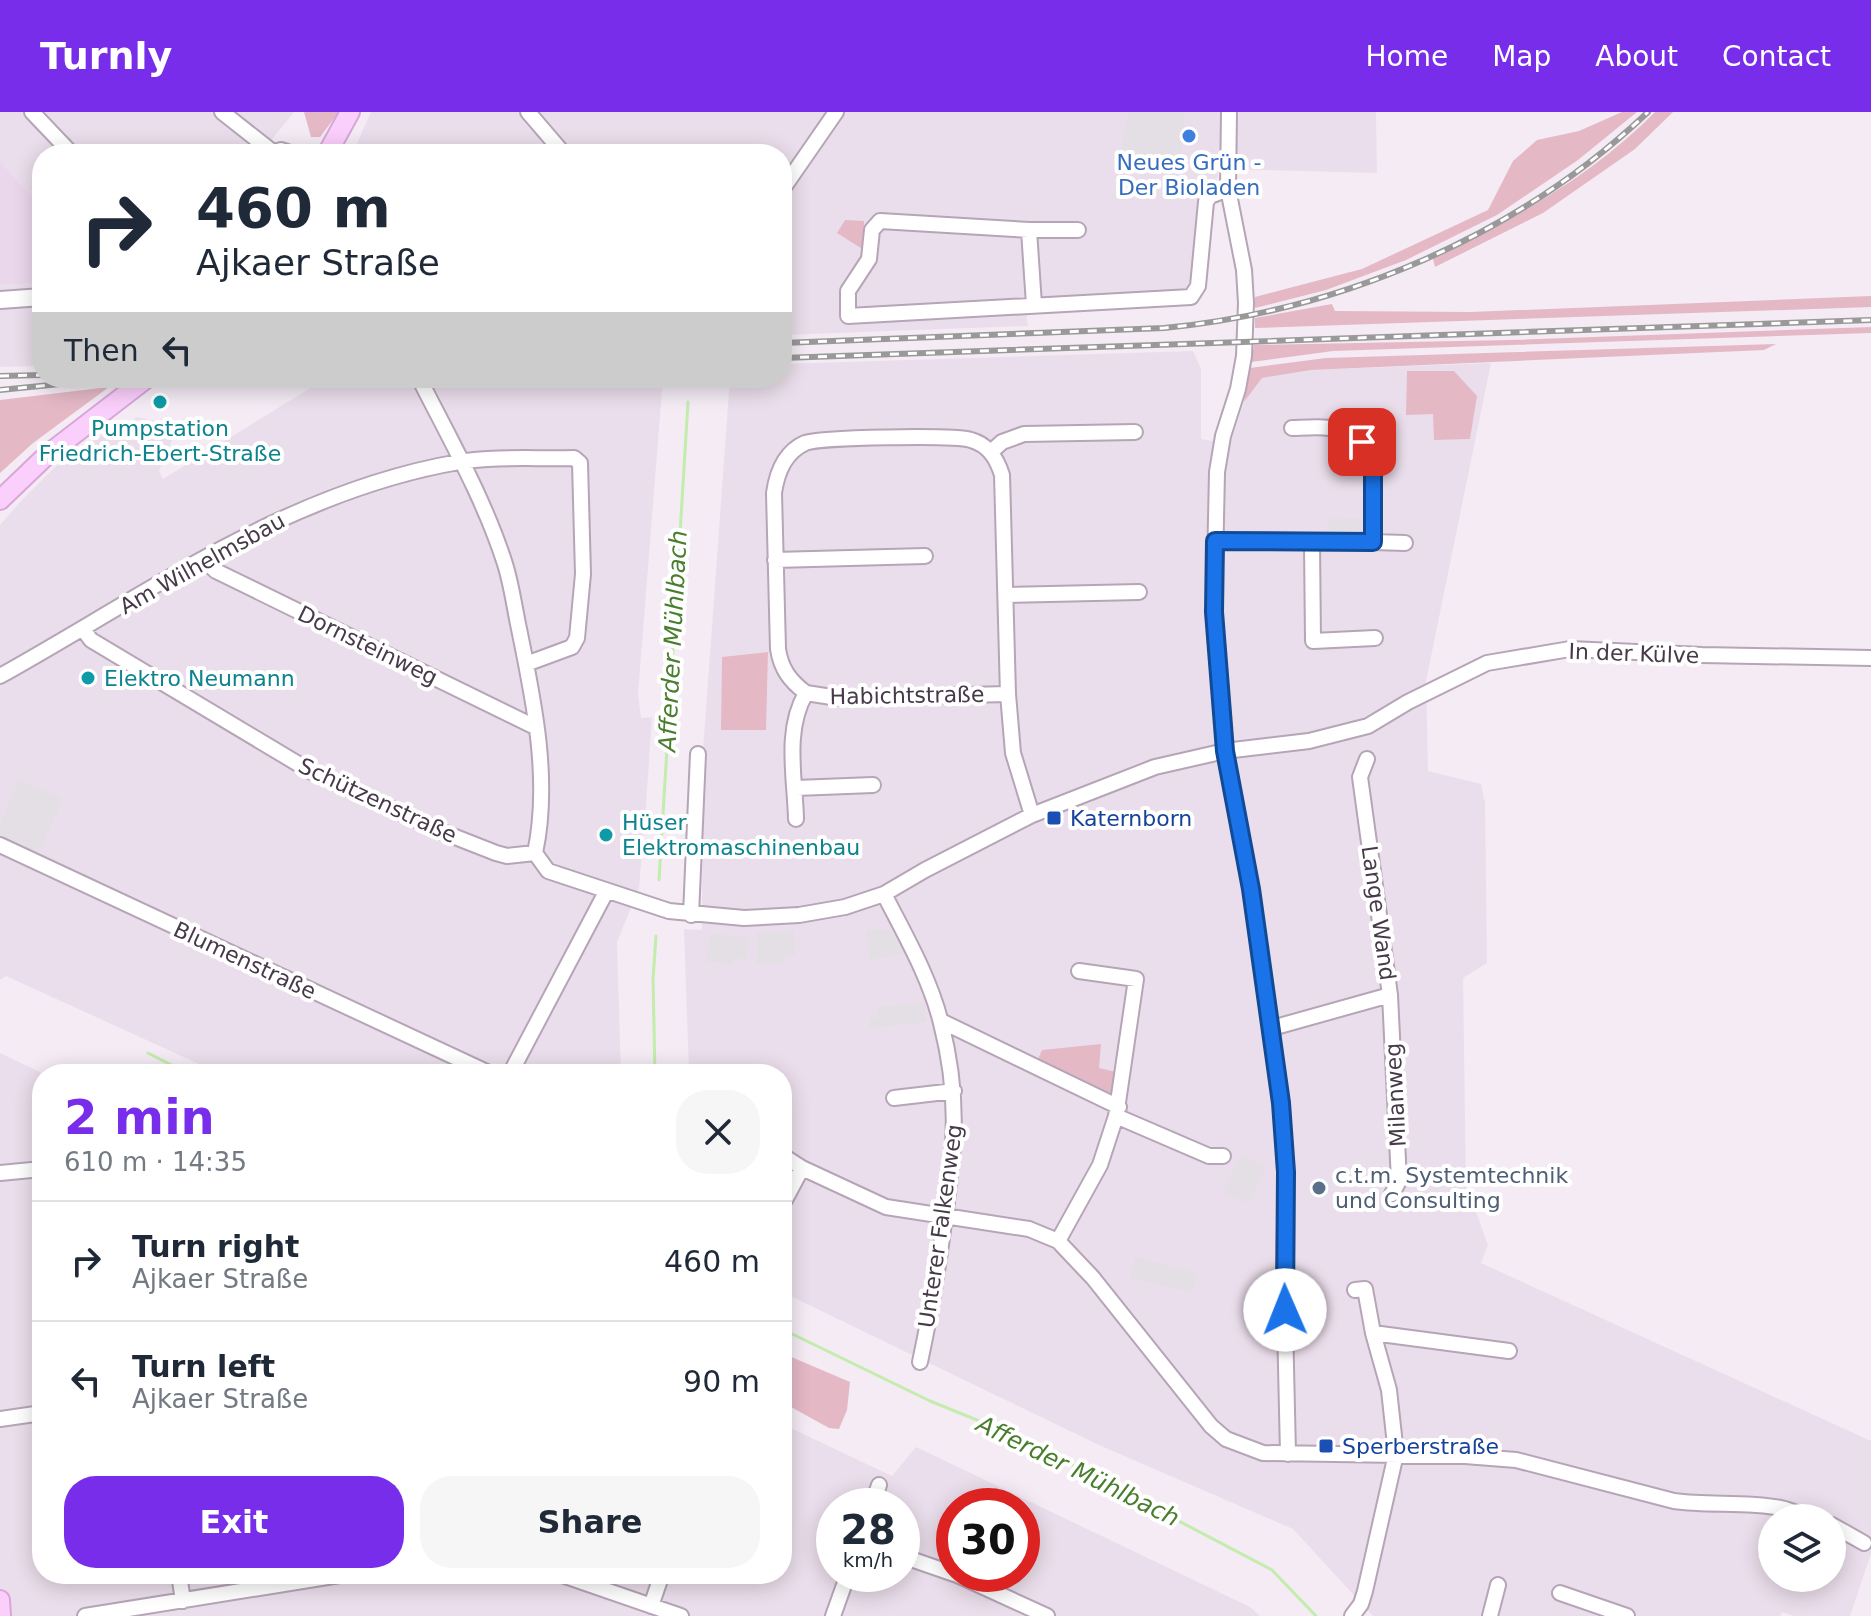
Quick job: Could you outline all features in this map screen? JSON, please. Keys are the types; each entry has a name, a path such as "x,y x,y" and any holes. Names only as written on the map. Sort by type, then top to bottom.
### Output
{"main road":[{"path":"332,144 350,112"},
{"path":"0,500 20,479 134,388"},
{"path":"0,1600 1,1616"}],"street":[{"path":"32,112 62,144"},
{"path":"222,112 262,144"},
{"path":"528,112 555,144"},
{"path":"792,176 836,112"},
{"path":"1229,112 1228,189 1244,270 1246,303 1241,373 1223,436 1217,472 1214,612 1225,751 1251,889 1272,1028 1285,1157 1288,1454"},
{"path":"1078,230 880,221 872,230 869,259 848,291 848,316 1191,297 1198,286 1206,202 1210,196 1228,189"},
{"path":"1029,230 1034,305"},
{"path":"0,300 32,298"},
{"path":"424,388 472,482 505,565 526,664 535,727 541,802 535,853 548,871 646,905 691,915 744,918 799,915 845,907 884,894 1032,815 1155,767 1225,751"},
{"path":"1292,428 1335,427 1349,431 1371,453 1373,542"},
{"path":"991,452 1002,442 1024,434 1135,432"},
{"name":"Habichtstraße","path":"1008,694 838,698 806,693 789,678 780,659 775,481 784,461 803,444 824,440 961,438 981,444 991,452 1004,485 1008,694 1013,753 1032,815"},
{"name":"Am Wilhelmsbau","path":"0,676 203,559 273,522 331,498 380,480 460,462 574,458 580,463 583,574 576,643 526,664"},
{"path":"1215,541 1405,543"},
{"path":"1312,544 1313,641 1375,638"},
{"path":"775,560 925,556"},
{"name":"Dornsteinweg","path":"203,559 216,571 535,727"},
{"path":"1006,595 1139,592"},
{"name":"Schützenstraße","path":"83,629 91,640 310,771 496,853 507,856 535,853"},
{"name":"In der Külve","path":"1225,751 1338,736 1368,726 1408,702 1487,663 1570,649 1871,658"},
{"name":"Habichtstraße","path":"796,819 793,725 806,693"},
{"path":"691,915 698,754"},
{"name":"Lange Wand","path":"1272,1028 1390,995 1360,777 1367,759"},
{"path":"796,788 873,785"},
{"name":"Blumenstraße","path":"0,845 470,1064"},
{"path":"515,1064 606,892"},
{"name":"Unterer Falkenweg","path":"884,894 921,967 941,1021 954,1091 955,1148 934,1297 920,1362"},
{"path":"1058,1241 1100,1165 1118,1112 1136,979 1079,971"},
{"name":"Milanweg","path":"1390,995 1399,1181 1392,1194"},
{"path":"941,1021 1209,1156 1223,1156"},
{"name":"Unterer Falkenweg","path":"894,1098 954,1091"},
{"path":"792,1162 886,1207 1029,1229 1058,1241 1093,1278 1211,1426 1242,1447 1263,1453 1396,1454 1516,1460 1674,1501 1758,1505"},
{"path":"792,1187 802,1168"},
{"path":"0,1173 32,1170"},
{"path":"1355,1290 1365,1289 1389,1390 1396,1454 1365,1591 1355,1615"},
{"path":"1373,1333 1509,1351"},
{"path":"0,1419 32,1414"},
{"path":"1846,1533 1864,1543"},
{"path":"180,1584 183,1601"},
{"path":"85,1616 286,1584"},
{"path":"585,1584 657,1611 681,1616"},
{"path":"657,1611 661,1584"},
{"path":"1490,1616 1498,1585"},
{"path":"833,1616 842,1592"},
{"path":"994,1592 1047,1616"},
{"path":"1560,1593 1627,1616"}],"shaded area":[{"path":"0,112 294,112 268,144 32,144 32,366 0,367"},
{"path":"304,112 339,112 320,137 311,137"},
{"path":"371,112 1376,112 1377,173 1219,169 1216,183 1199,192 1190,287 1184,291 1025,302 1028,326 792,335 792,144 357,144"},
{"path":"1131,112 1185,112 1179,166 1129,162 1123,157 1126,120"},
{"path":"1622,112 1637,112 1578,160 1497,215 1406,260 1326,290 1255,308 1255,297 1362,269 1488,210 1513,161 1537,140 1579,131"},
{"path":"1655,112 1673,112 1635,149 1543,213 1435,267 1433,259 1492,229 1578,176"},
{"path":"0,162 32,197 32,283 0,284"},
{"path":"845,220 864,221 864,250 837,233"},
{"path":"1871,296 1871,307 1255,328 1255,318 1332,304 1335,311 1471,312"},
{"path":"1871,327 1871,333 1333,351 1251,362 1254,345 1510,340"},
{"path":"1776,344 1764,350 1311,370 1262,378 1244,402 1250,368 1326,358"},
{"path":"1193,351 1201,369 1201,439 1230,444 1244,402 1262,378 1311,370 1491,363 1426,681 1428,771 1481,784 1485,803 1487,963 1463,978 1466,1184 1488,1245 1481,1263 1871,1441 1871,1554 1850,1616 1794,1616 1782,1612 1780,1616 1373,1616 1293,1529 1099,1445 792,1297 792,1206 812,1167 792,1156 792,1064 689,1064 684,929 702,930 703,750 729,388 792,388 792,364"},
{"path":"1407,371 1454,371 1477,396 1470,439 1434,440 1433,414 1406,415"},
{"path":"108,388 33,443 0,473 0,400"},
{"path":"310,388 662,388 638,694 641,718 652,717 645,820 639,888 617,942 621,1064 199,1064 6,976 0,980 0,525 55,467 109,430 114,437 137,417 178,426 159,471 163,479"},
{"path":"1369,518 1369,536 1328,536 1328,519"},
{"path":"768,652 766,730 721,730 722,657"},
{"path":"19,780 63,799 39,853 0,836 0,824"},
{"path":"890,929 905,954 870,960 866,931"},
{"path":"794,931 795,955 785,956 785,964 757,964 757,932"},
{"path":"710,933 749,938 746,960 734,958 733,965 706,961"},
{"path":"925,1003 927,1022 870,1028 869,1018 878,1017 877,1007"},
{"path":"1101,1044 1099,1068 1116,1072 1112,1098 1037,1062 1042,1050"},
{"path":"0,1053 32,1068 32,1584 792,1584 792,1429 892,1476 916,1447 1002,1488 936,1488 936,1592 1040,1592 1040,1506 1250,1607 1260,1616 0,1616"},
{"path":"1240,1155 1266,1167 1249,1204 1223,1192"},
{"path":"1135,1257 1197,1273 1192,1293 1130,1278"},
{"path":"792,1357 850,1382 847,1410 839,1429 829,1428 792,1408"}],"waterway":[{"name":"Afferder Mühlbach","path":"659,880 688,402"},
{"name":"Afferder Mühlbach","path":"655,1064 653,979 656,936"},
{"path":"148,1053 169,1064"},
{"name":"Afferder Mühlbach","path":"792,1334 930,1401 1019,1437 1272,1570 1316,1616"}],"railway":[{"path":"792,343 1164,328 1230,319 1296,304 1361,285 1424,260 1485,230 1543,195 1597,156 1648,112"},
{"path":"792,358 1871,320"},
{"path":"0,376 32,375"},
{"path":"0,390 32,387"}],"place":[{"name":"Neues Grün - Der Bioladen","path":"1189,136"},
{"name":"Pumpstation Friedrich-Ebert-Straße","path":"160,402"},
{"name":"Elektro Neumann","path":"88,678"},
{"name":"Katernborn","path":"1054,818"},
{"name":"Hüser Elektromaschinenbau","path":"606,835"},
{"name":"c.t.m. Systemtechnik und Consulting","path":"1319,1188"},
{"name":"Sperberstraße","path":"1326,1446"}],"route":[{"path":"1285,1310 1286,1172 1281,1103 1251,889 1225,751 1214,612 1215,541 1373,542 1373,466 1371,453 1362,442"}]}
